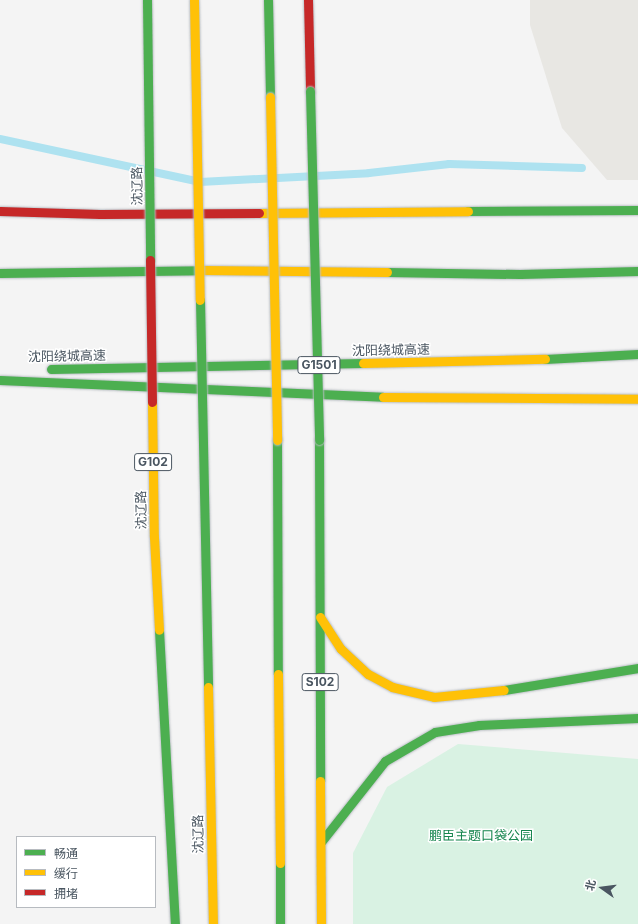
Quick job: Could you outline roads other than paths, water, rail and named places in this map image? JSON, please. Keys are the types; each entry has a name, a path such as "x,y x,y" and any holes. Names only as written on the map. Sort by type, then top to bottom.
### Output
{"highway":[{"name":"沈辽路","path":"147,0 154,537 175,924"},
{"name":"沈辽路","path":"194,0 213,924"},
{"path":"268,0 277,440 280,924"},
{"name":"S102","path":"308,0 319,440 321,924"},
{"path":"0,211 100,214 638,210"},
{"path":"0,273 188,270 520,274 638,271"},
{"name":"沈阳绕城高速","path":"40,369 532,360 638,354"},
{"path":"0,380 348,397 638,399"},
{"path":"320,617 341,649 368,674 392,687 434,697 476,694 638,668"},
{"path":"321,842 385,761 435,732 480,725 638,718"}],"waterway":[{"path":"0,139 200,182 369,173 449,164 582,168"}],"park label":[{"name":"鹏臣主题口袋公园","path":"481,835"}]}
